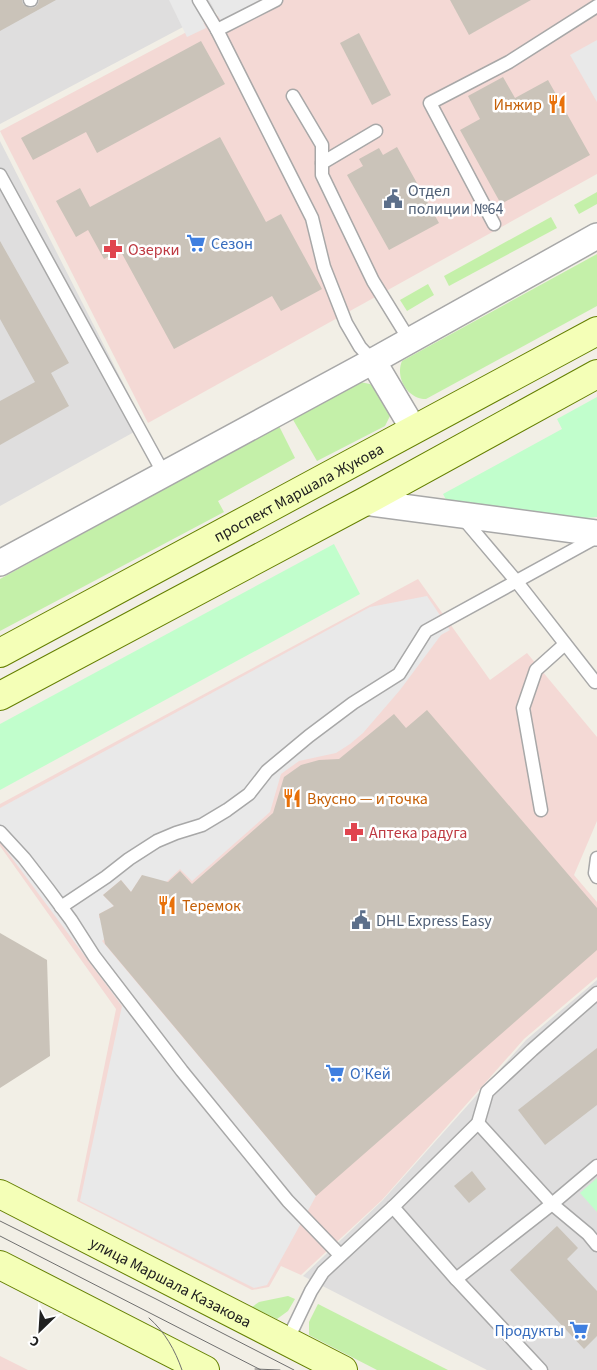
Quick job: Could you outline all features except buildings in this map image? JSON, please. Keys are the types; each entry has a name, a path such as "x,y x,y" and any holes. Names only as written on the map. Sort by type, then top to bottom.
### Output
{"main road":[{"name":"проспект Маршала Жукова","path":"0,653 597,331"},
{"path":"0,696 364,502 597,374"},
{"name":"улица Маршала Казакова","path":"0,1194 343,1370"},
{"path":"0,1265 205,1370"}],"street":[{"path":"0,563 373,361 597,236"},
{"path":"373,361 414,430"},
{"path":"364,502 597,535"}],"lane":[{"path":"199,0 312,218 324,267 346,323 360,347 373,361"},
{"path":"216,30 276,0"},
{"path":"494,224 430,103 509,62 597,6"},
{"path":"293,96 322,145 322,175 373,281 410,340"},
{"path":"322,163 376,131"},
{"path":"0,174 164,474"},
{"path":"460,515 517,582 596,683"},
{"path":"61,907 157,841 202,825 242,800 267,771 309,736 353,703 398,674 426,631 517,582 597,535"},
{"path":"541,810 523,708 536,670 565,644"},
{"path":"0,832 24,858 61,907 94,956 182,1071 288,1200 340,1255"},
{"path":"597,858 595,873 597,878"},
{"path":"286,1341 311,1291 323,1272 393,1207 478,1123 487,1092 597,992"},
{"path":"478,1123 552,1204 588,1234 597,1245"},
{"path":"456,1279 552,1204 597,1166"},
{"path":"393,1207 456,1279 541,1370"}],"shaded area":[{"path":"0,0 234,0 0,124"},
{"path":"169,0 192,0 206,28 187,37"},
{"path":"209,0 260,0 221,21"},
{"path":"247,0 597,0 597,174 148,423 0,131"},
{"path":"597,40 597,102 570,55"},
{"path":"0,141 145,426 0,506"},
{"path":"418,579 490,680 527,653 597,737 597,821 574,875 597,902 597,977 524,1039 382,1200 301,1275 281,1266 269,1287 252,1290 77,1201 116,1009 0,846 0,804"},
{"path":"427,596 450,630 441,635 400,690 363,733 336,753 299,761 281,774 270,812 192,881 180,869 143,904 142,875 131,892 121,880 103,895 114,906 99,914 99,918 125,920 102,941 316,1196 267,1285 254,1288 80,1201 122,1006 0,842 0,808 370,607"},
{"path":"597,980 597,1370 487,1370 303,1276 382,1201 526,1040"},
{"path":"0,1356 28,1370 0,1370"}],"green space":[{"path":"597,192 597,204 579,214 574,205"},
{"path":"551,217 557,228 449,286 444,276"},
{"path":"597,254 597,306 426,399 413,395 404,386 400,374 402,361"},
{"path":"428,284 434,295 407,311 400,300"},
{"path":"360,382 370,384 379,390 389,406 390,416 385,426 317,461 292,418"},
{"path":"597,397 597,517 567,520 450,507 443,494 562,429 557,419"},
{"path":"279,426 295,458 218,501 224,512 0,631 0,579"},
{"path":"334,544 360,594 0,790 0,724"},
{"path":"597,1178 597,1212 580,1193"},
{"path":"288,1296 295,1299 288,1311 277,1319 252,1307 259,1302"},
{"path":"318,1304 448,1370 377,1370 309,1335 309,1322"}],"tram line":[{"path":"0,1221 294,1370"},
{"path":"0,1236 261,1370"},
{"path":"149,1318 169,1342 182,1370"},
{"path":"255,1369 280,1370"}],"place":[{"name":"Инжир","path":"557,104"},
{"name":"Отдел полиции №64","path":"393,199"},
{"name":"Сезон","path":"196,243"},
{"name":"Озерки","path":"113,249"},
{"name":"Вкусно — и точка","path":"292,798"},
{"name":"Аптека радуга","path":"354,832"},
{"name":"Теремок","path":"167,905"},
{"name":"DHL Express Easy","path":"361,920"},
{"name":"О’Кей","path":"335,1073"},
{"name":"Продукты","path":"579,1330"}]}
